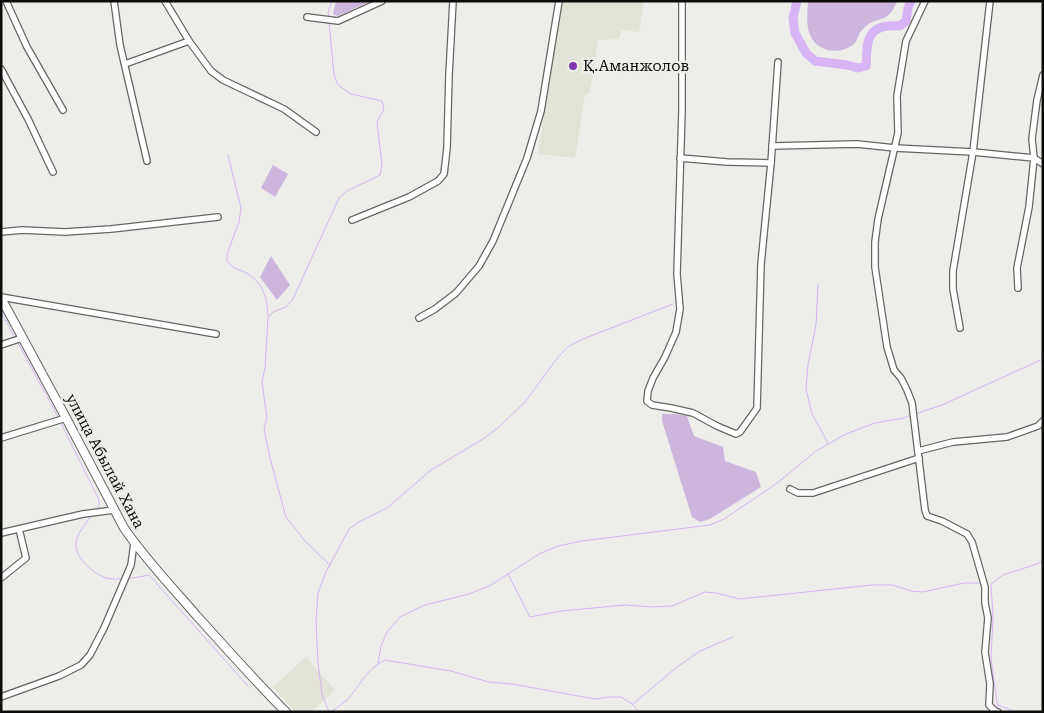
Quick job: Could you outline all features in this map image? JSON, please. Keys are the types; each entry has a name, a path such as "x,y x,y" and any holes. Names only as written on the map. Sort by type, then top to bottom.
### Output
{"main road":[{"name":"улица Абылай Хана","path":"1,297 114,510 134,543 260,686 286,712"}],"street":[{"path":"6,1 27,47 63,110"},
{"path":"114,1 125,64 147,161"},
{"path":"165,1 211,71 223,80 284,109 316,132"},
{"path":"307,17 338,22 382,1"},
{"path":"352,220 409,197 438,181 444,174 453,1"},
{"path":"418,318 456,293 479,266 493,241 527,158 541,111 559,1"},
{"path":"682,1 677,274 680,309 676,332 665,357 652,378 647,401 652,405 693,413 736,434 740,432 757,408 761,264 778,62"},
{"path":"925,1 906,41 897,96 898,134 878,219 875,242 875,268 887,347 894,370 908,390 912,404 927,516 942,521 966,534 972,542 985,587 985,603 988,618 985,652 990,684 989,705 998,712"},
{"path":"960,328 953,288 953,271 973,152 990,1"},
{"path":"125,64 190,41"},
{"path":"1,69 28,119 53,172"},
{"path":"1018,288 1016,268 1028,207 1034,158 1032,139 1037,100 1043,75"},
{"path":"772,146 857,144 1034,158 1043,164"},
{"path":"680,158 771,163"},
{"path":"1,232 22,230 65,232 111,229 218,217"},
{"path":"1,297 216,334"},
{"path":"1,345 22,338"},
{"path":"1,438 66,418"},
{"path":"918,451 953,442 1007,437 1038,426 1043,421"},
{"path":"790,488 798,492 812,493 919,458"},
{"path":"1,533 83,514 114,510"},
{"path":"1,578 26,558 19,529"},
{"path":"1,697 59,676 90,656 131,565 134,543"}],"shaded area":[{"path":"336,1 371,1 338,16 333,14"},
{"name":"Қ.Аманжолов","path":"562,1 644,1 639,32 622,30 619,39 598,40 590,92 585,95 575,158 538,154"},
{"path":"808,1 897,1 890,14 863,29 853,45 833,51 827,50 814,42 808,30"},
{"path":"273,165 288,174 275,197 261,188"},
{"path":"271,256 290,285 277,300 260,277"},
{"path":"662,414 687,416 694,436 723,447 725,461 756,472 761,487 710,519 700,522 692,517 662,421"},
{"path":"306,657 335,690 311,712 295,712 273,687"}],"waterway":[{"path":"329,17 328,12 332,1"},
{"path":"797,1 793,18 795,33 806,53 815,61 858,68 866,66 868,43 873,32 881,27 900,26 906,21 911,1"},
{"path":"329,21 334,75 338,85 351,94 382,101 384,109 377,122 382,165 380,175 347,191 339,198 293,299 286,307 273,312 268,318 265,368 262,382 267,418 264,429 286,517 305,541 330,565"},
{"path":"228,155 241,208 239,222 227,254 227,261 258,282 264,292 268,316"},
{"path":"818,284 816,325 808,365 806,389 812,414 828,443"},
{"path":"329,712 322,694 318,663 316,622 318,593 326,572 349,529 387,508 431,470 483,439 499,427 525,402 558,357 569,346 673,304"},
{"path":"1,312 15,338"},
{"path":"17,341 58,417"},
{"path":"915,414 942,405 1043,359"},
{"path":"378,663 381,646 387,632 400,617 425,605 469,594 491,585 539,554 558,546 582,541 710,525 724,519 776,484 816,451 846,434 875,423 911,415"},
{"path":"61,423 99,500 97,509"},
{"path":"93,514 82,528 76,540 79,555 86,565 101,576 121,579"},
{"path":"998,710 991,658 993,617 991,584 1003,575 1043,561"},
{"path":"508,574 530,617 561,611 625,605 672,606 705,592 740,599 872,585 893,585 911,591 923,592 964,583 981,583"},
{"path":"128,579 149,575 248,686"},
{"path":"633,704 677,667 700,651 733,637"},
{"path":"331,712 347,700 373,668 385,660 451,671 489,682 512,684 595,699 621,697 632,704 639,712"},
{"path":"998,705 1017,712"}],"place":[{"name":"Қ.Аманжолов","path":"573,66"}]}
